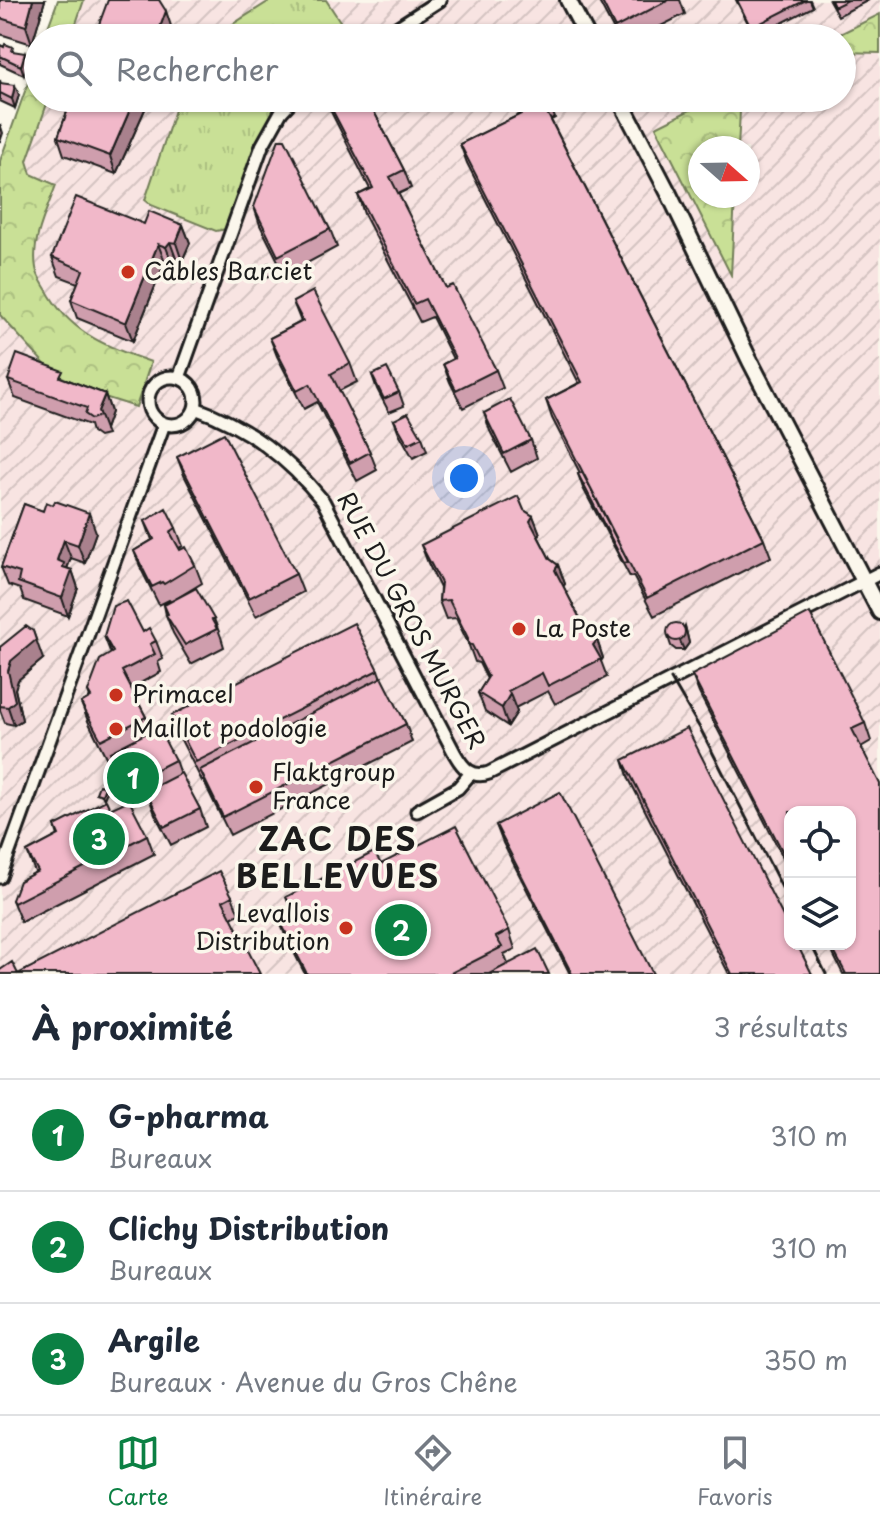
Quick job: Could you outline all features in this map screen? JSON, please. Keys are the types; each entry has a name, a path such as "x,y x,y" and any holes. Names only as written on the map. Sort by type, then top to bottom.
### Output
{"street":[{"path":"403,24 440,0"},
{"path":"568,0 581,24"},
{"path":"179,378 262,146 281,112"},
{"path":"626,112 880,612"},
{"path":"179,378 192,387 196,397 195,408 183,422 164,424 152,413 148,397 161,379 179,378"},
{"name":"RUE DU GROS MURGER","path":"195,408 240,427 275,451 323,501 455,754 471,773 489,773 880,573"},
{"path":"0,877 164,424"},
{"name":"RUE DU GROS MURGER","path":"417,811 458,788 471,773"}],"shaded area":[{"path":"58,0 880,0 880,974 0,974 0,161 24,94 24,112 856,112 856,24 49,24"}],"green space":[{"path":"58,0 84,0 76,24 49,24"},
{"path":"271,0 326,0 342,24 233,24"},
{"path":"880,14 880,53 856,52 856,26"},
{"path":"24,94 24,112 44,112 27,161 31,174 56,185 38,236 37,271 50,296 70,321 107,345 151,362 136,407 98,395 52,372 0,315 0,161"},
{"path":"174,112 281,112 226,229 216,231 145,200"},
{"path":"686,112 740,112 739,136 688,136 688,190 656,127"},
{"path":"697,208 734,208 731,275"}],"building":[{"path":"0,0 33,0 24,25 0,18"},
{"path":"108,0 159,0 166,11 161,24 99,24"},
{"path":"601,0 669,0 623,24 613,24"},
{"path":"737,0 806,0 759,24 749,24"},
{"path":"831,0 848,0 834,7"},
{"path":"5,44 13,47 12,51 24,53 21,66 0,56 0,45 4,47"},
{"path":"0,83 15,85 12,99 0,93"},
{"path":"67,112 129,112 110,156 58,137"},
{"path":"333,112 374,112 404,170 390,177 446,288 453,285 496,370 456,390 443,364 455,358 425,299 414,304 358,195 373,188"},
{"path":"547,112 764,539 647,598 546,400 582,382 460,144 523,113"},
{"path":"279,139 285,139 330,229 278,256 254,207"},
{"path":"76,197 144,224 149,211 183,225 176,243 170,242 166,247 158,244 126,323 71,300 83,270 52,257"},
{"path":"269,263 272,269 266,272 263,266"},
{"path":"313,291 350,363 331,374 370,452 350,463 310,384 297,391 270,338 303,321 293,302"},
{"path":"17,354 63,371 60,377 105,394 98,411 100,416 92,419 85,414 87,408 8,380"},
{"path":"387,368 399,392 384,399 372,375"},
{"path":"510,399 531,440 504,454 484,413"},
{"path":"408,413 422,437 408,444 394,420"},
{"path":"224,433 296,574 249,598 177,457"},
{"path":"582,472 628,562 624,563 578,474"},
{"path":"518,496 524,510 533,516 530,521 550,559 558,565 555,570 588,634 597,640 593,645 601,659 548,686 542,673 508,691 510,694 502,708 478,693 488,677 472,645 468,644 449,600 439,601 441,583 421,545"},
{"path":"55,501 89,513 78,545 64,540 57,560 64,563 63,567 72,570 62,598 18,582 20,573 1,567 24,504 43,511 46,502 53,505"},
{"path":"166,508 176,528 170,532 180,550 186,547 195,565 164,584 162,582 152,587 134,551 154,539 145,521"},
{"path":"196,588 217,629 185,645 166,615 164,605"},
{"path":"127,601 143,632 149,628 156,641 150,644 155,654 122,671 146,717 101,740 81,703 91,697 88,692 100,660 113,652 104,636 113,606"},
{"path":"810,613 865,723 852,729 880,784 880,974 846,974 833,950 856,950 856,806 784,806 784,854 692,675"},
{"path":"354,623 378,670 196,762 172,715"},
{"path":"672,623 680,623 685,632 683,639 672,641 667,636 667,628"},
{"path":"26,626 33,631 36,640 11,661 8,671 15,701 8,707 0,706 0,647"},
{"path":"382,677 406,724 223,817 200,770"},
{"path":"158,727 175,760 140,778 136,770 128,774 120,772 110,752"},
{"path":"687,728 784,918 784,950 800,950 812,974 732,974 623,760"},
{"path":"181,773 200,809 164,827 148,796 150,789"},
{"path":"99,785 105,787 102,795 96,793"},
{"path":"560,792 653,974 572,974 496,825"},
{"path":"106,800 110,809 129,800 147,835 14,903 12,900 19,881 38,871 27,852 59,835 55,826"},
{"path":"456,826 509,930 496,937 502,947 449,974 307,974 278,917 293,909 286,897 374,852 381,864"},
{"path":"219,871 232,896 223,901 260,974 18,974"},
{"path":"537,949 549,974 489,974"},
{"path":"12,962 18,974 0,974 0,970"}],"railway":[{"path":"671,679 701,730 784,891"},
{"path":"814,950 826,974"}],"place":[{"name":"Câbles Barciet","path":"128,272"},
{"name":"La Poste","path":"519,629"},
{"name":"Primacel","path":"116,695"},
{"name":"Maillot podologie","path":"116,729"},
{"name":"G-pharma","path":"133,778"},
{"name":"Flaktgroup France","path":"256,787"},
{"name":"Argile","path":"99,839"},
{"name":"Levallois Distribution","path":"346,928"},
{"name":"Clichy Distribution","path":"401,930"}],"district":[{"name":"ZAC DES BELLEVUES","path":"338,858"}]}
